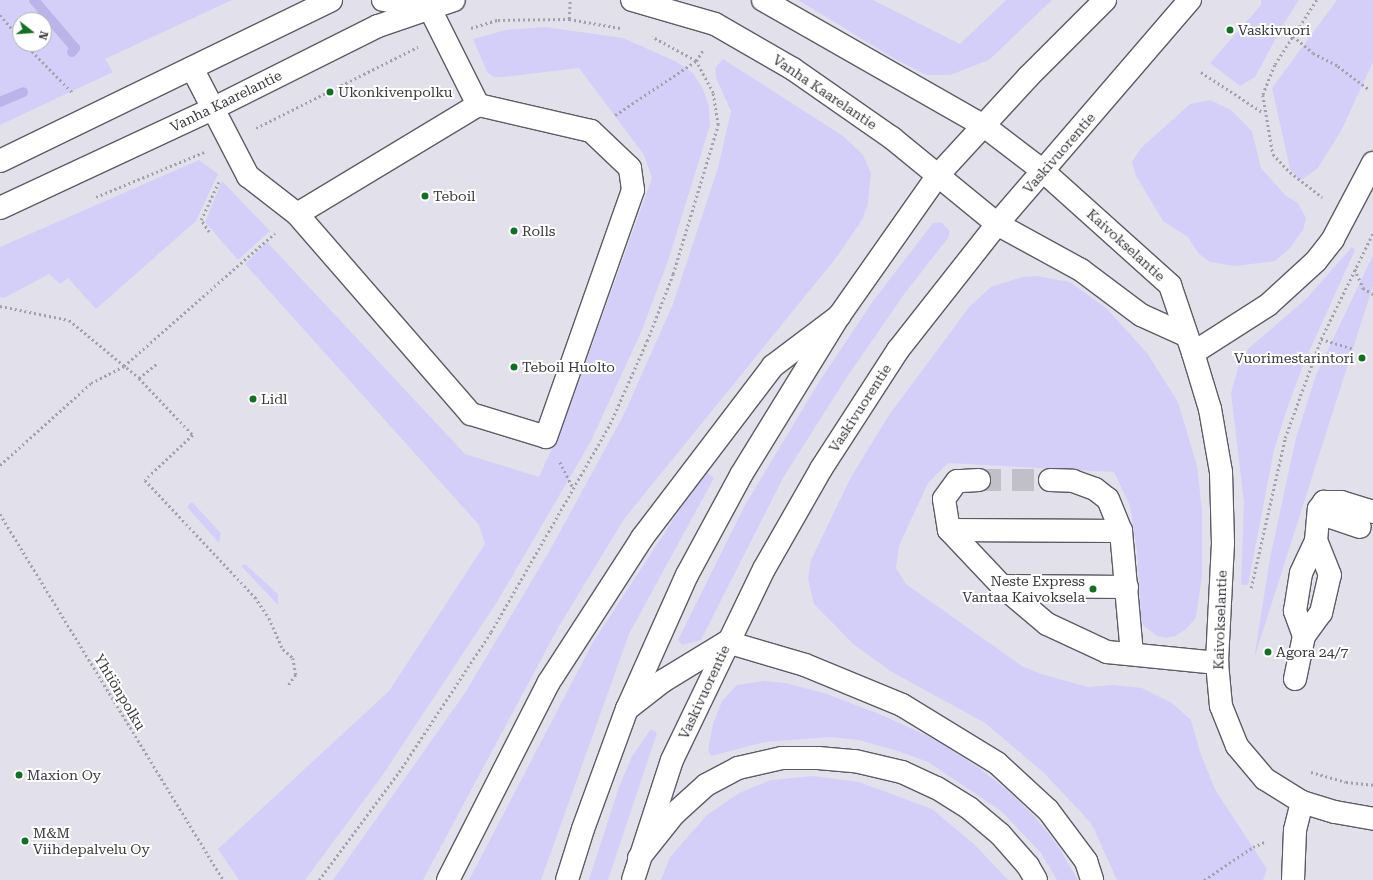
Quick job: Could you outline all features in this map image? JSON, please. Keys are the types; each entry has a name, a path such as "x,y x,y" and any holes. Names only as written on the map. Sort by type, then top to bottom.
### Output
{"main road":[{"path":"0,161 331,0"},
{"path":"383,0 429,7 478,105"},
{"name":"Vanha Kaarelantie","path":"0,208 214,108 378,26 429,7 454,0"},
{"name":"Vanha Kaarelantie","path":"632,0 714,24 730,31 793,69 855,110 938,174 997,224"},
{"path":"764,0 984,126 1043,171"},
{"path":"567,880 583,829 627,709 687,576 741,475 839,316 938,174 1105,0"},
{"name":"Vaskivuorentie","path":"634,880 639,858 672,760 727,642 764,569 834,449 898,350 997,224 1190,0"},
{"path":"192,68 231,140 248,176 296,214 471,414 546,437 633,190 630,168 591,131 478,105 296,214"},
{"path":"997,224 1081,270 1141,315 1189,344 1268,305 1294,284 1333,239 1373,163"},
{"name":"Kaivokselantie","path":"1043,171 1170,285 1210,409 1224,507 1217,663 1221,706 1237,746 1265,779 1302,802 1335,812 1373,818"},
{"path":"448,880 549,682 642,538 773,366 839,316"},
{"path":"979,480 957,481 944,500 949,530 1002,586 1047,624 1107,652 1217,663"},
{"path":"1050,480 1073,481 1095,489 1108,500 1121,531 1132,654"},
{"path":"1295,679 1304,636 1295,611 1301,573 1316,541 1319,513 1324,502 1341,502 1367,519"},
{"path":"949,530 1121,531"},
{"path":"1002,586 1127,587"},
{"path":"627,709 663,681 727,642 805,665 902,705 997,763 1048,810 1086,861 1092,880"},
{"path":"639,858 674,814 706,785 738,768 782,758 818,758 869,764 902,772 937,788 969,808 1000,834 1028,866 1036,880"},
{"path":"1293,880 1296,830 1302,802"}],"path":[{"path":"569,19 570,0"},
{"path":"1317,0 1275,65 1263,95 1265,114 1273,154 1290,172 1320,196 1349,211"},
{"path":"0,15 12,29"},
{"path":"94,198 231,140 444,36 498,20 569,19 624,29"},
{"path":"319,880 399,772 492,632 610,424 647,341 673,274 718,125 713,93 696,61 646,34"},
{"path":"1294,36 1313,53 1338,66 1369,89"},
{"path":"591,131 696,61 702,51"},
{"path":"33,52 78,99"},
{"path":"1201,72 1265,114"},
{"path":"209,232 201,220 221,177 231,140"},
{"path":"0,465 91,383 124,366 296,214"},
{"path":"1355,268 1363,288 1373,294"},
{"path":"0,306 69,320 139,378 193,436 145,480 255,597 269,618 283,649 293,658 296,675 288,686"},
{"path":"1321,339 1354,349"},
{"path":"139,378 156,364"},
{"name":"Yhtiönpolku","path":"0,514 223,880"},
{"path":"1204,880 1253,847 1296,830"}],"shaded area":[{"path":"0,0 232,0 105,59 113,72 0,125"},
{"path":"798,0 873,0 960,44 1006,0 1052,0 989,60 950,75 926,75 895,59"},
{"path":"1261,0 1299,0 1283,25 1255,77 1240,86 1210,63 1261,5"},
{"path":"1337,0 1373,0 1373,62 1341,131 1318,168 1300,181 1290,169 1272,88"},
{"path":"545,27 623,38 677,62 693,73 703,89 709,106 710,125 668,261 642,330 590,443 497,602 382,776 305,880 239,880 218,849 389,691 485,544 479,525 245,264 267,242 465,454 539,477 566,417 652,178 644,155 579,68 504,77 494,77 487,72 473,39 506,30"},
{"path":"723,59 843,136 863,155 871,173 868,204 862,220 836,258 624,519 558,628 423,880 333,880 465,693 550,550 624,414 673,304 718,168 731,111 716,78 715,68"},
{"path":"1210,100 1231,110 1252,131 1261,168 1286,196 1298,203 1306,218 1303,230 1290,248 1275,261 1235,266 1210,262 1198,253 1188,237 1163,221 1136,176 1132,162 1141,148 1190,104"},
{"path":"199,160 218,174 196,221 96,309 68,278 60,284 49,274 4,298 0,297 0,247"},
{"path":"222,181 270,231 238,260 205,222"},
{"path":"941,222 950,231 948,238 905,293 845,380 783,478 701,640 682,645 678,640 745,505 819,382 873,301 933,223"},
{"path":"1352,247 1355,250 1303,365 1287,409 1274,450 1248,585 1241,585 1244,503 1231,393 1238,367 1249,348 1307,298"},
{"path":"1373,255 1373,286 1254,659 1270,558 1296,438 1316,375"},
{"path":"1036,276 1070,282 1107,309 1147,353 1178,402 1197,466 1202,510 1202,576 1196,618 1185,630 1175,636 1166,638 1157,636 1144,626 1141,619 1137,551 1130,506 1114,472 948,463 928,483 899,546 896,568 906,584 1022,666 1041,674 1088,687 1113,685 1142,688 1172,703 1191,720 1201,755 1216,791 1267,869 1263,880 1117,880 1091,823 1044,773 985,723 892,672 853,644 814,604 808,579 811,560 851,477 889,415 970,306 991,287 1022,277"},
{"path":"705,471 714,478 629,634 541,880 469,880 593,642"},
{"path":"190,503 193,503 221,533 219,543 187,507"},
{"path":"245,564 278,594 278,605 241,566"},
{"path":"764,681 786,683 827,694 884,716 934,739 979,768 1011,793 1035,817 1058,846 1078,880 1057,880 1041,853 1001,811 928,762 901,752 859,740 830,737 765,742 711,756 708,750 713,724 722,701 737,685"},
{"path":"651,729 657,733 608,880 589,880 619,787 632,756"},
{"path":"813,776 859,782 932,809 974,844 1008,880 661,880 670,857 707,815 739,793 771,780"}],"waterway":[{"path":"34,0 75,48 72,52"},
{"path":"0,102 23,92"}],"tunnel":[{"path":"979,480 1050,480"}],"place":[{"name":"Vaskivuori","path":"1230,30"},
{"name":"Ukonkivenpolku","path":"330,92"},
{"name":"Teboil","path":"425,196"},
{"name":"Rolls","path":"514,231"},
{"name":"Vuorimestarintori","path":"1362,358"},
{"name":"Teboil Huolto","path":"514,367"},
{"name":"Lidl","path":"253,399"},
{"name":"Neste Express Vantaa Kaivoksela","path":"1093,589"},
{"name":"Agora 24/7","path":"1268,652"},
{"name":"Maxion Oy","path":"19,775"},
{"name":"M&M Viihdepalvelu Oy","path":"25,841"}]}
